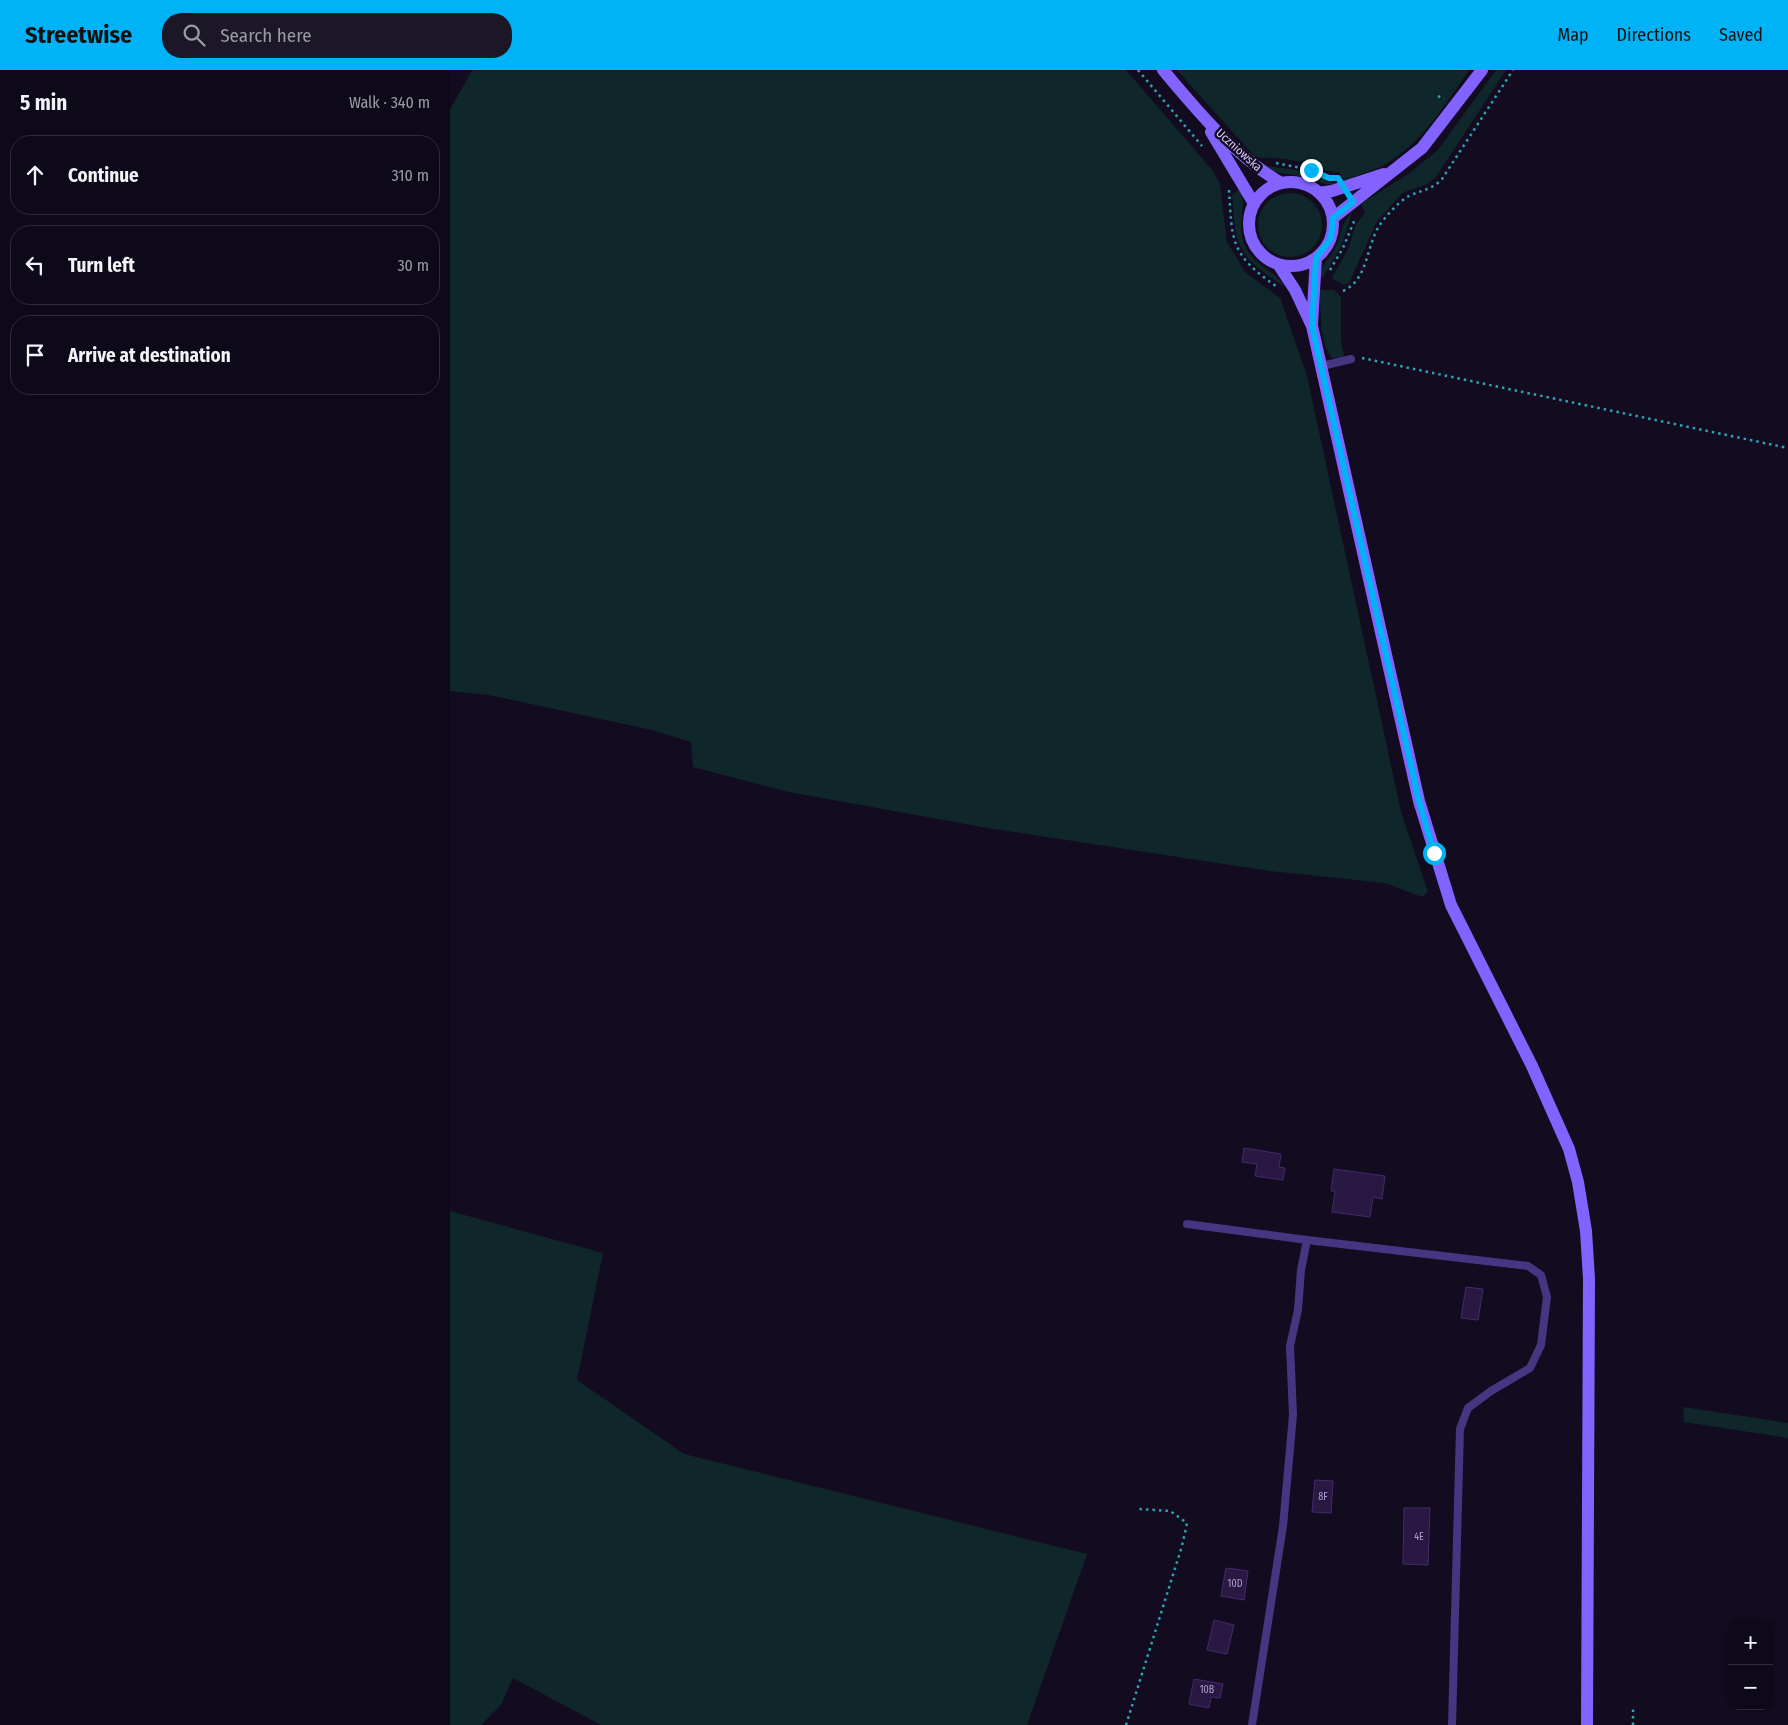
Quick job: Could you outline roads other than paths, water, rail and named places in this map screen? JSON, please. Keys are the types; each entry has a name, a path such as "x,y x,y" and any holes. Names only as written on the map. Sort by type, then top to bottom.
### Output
{"main road":[{"name":"Uczniowska","path":"1163,70 1200,113 1256,168 1281,183"},
{"path":"1333,218 1396,170 1433,135 1482,70"},
{"name":"Uczniowska","path":"1200,113 1254,202"},
{"path":"1319,193 1396,170"},
{"path":"1278,264 1303,264 1316,258 1331,238 1333,218 1328,205 1319,193 1310,187 1292,182 1281,183 1272,186 1254,202 1250,222 1253,239 1260,250 1278,264 1295,290 1312,326 1419,801 1438,871 1451,905 1560,1125 1578,1182 1586,1231 1588,1279 1587,1725"},
{"path":"1312,326 1316,258"}],"lane":[{"path":"1322,366 1351,359"},
{"path":"1187,1224 1528,1266 1540,1275 1547,1297 1540,1344 1530,1368 1491,1391 1468,1408 1460,1429 1452,1725"},
{"path":"1252,1725 1283,1526 1293,1415 1290,1346 1298,1310 1301,1270 1306,1240"}]}
